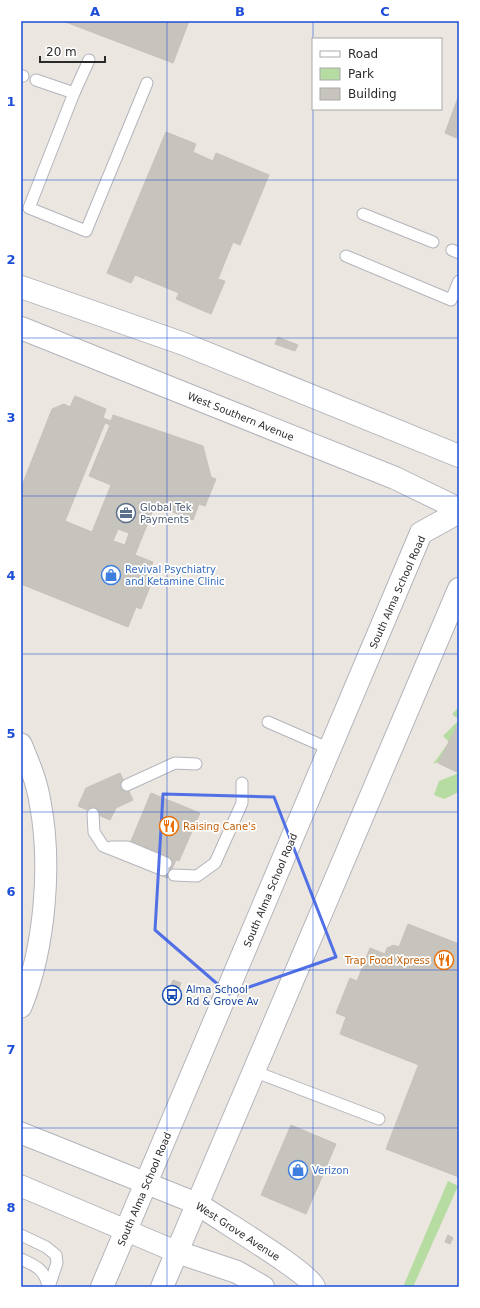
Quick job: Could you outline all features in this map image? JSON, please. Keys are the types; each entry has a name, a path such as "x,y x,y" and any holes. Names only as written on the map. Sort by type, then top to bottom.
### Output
{"main road":[{"path":"21,287 184,344 459,456"},
{"name":"West Southern Avenue","path":"21,328 395,478 459,511"},
{"name":"South Alma School Road","path":"102,1287 421,533 459,511"},
{"path":"162,1287 459,589"},
{"name":"West Grove Avenue","path":"198,1204 294,1267 313,1282 314,1287"},
{"path":"177,1252 237,1272 263,1287"}],"street":[{"path":"21,744 35,779 41,803 45,844 45,877 40,944 21,1007"},
{"name":"West Grove Avenue","path":"21,1133 198,1204"},
{"path":"21,1186 177,1252"}],"lane":[{"path":"89,60 25,207 86,231 147,83"},
{"path":"36,80 74,93"},
{"path":"363,214 433,242"},
{"path":"346,256 451,300 459,281"},
{"path":"268,722 330,749"},
{"path":"127,785 176,763 196,764"},
{"path":"175,871 197,876 215,864 242,803 242,783"},
{"path":"94,814 94,832 103,846 128,847 164,866"},
{"path":"253,1071 379,1119"},
{"path":"21,1235 46,1247 56,1255 57,1263 48,1287"},
{"path":"21,1259 37,1266 42,1271 48,1287"}],"highlighted area":[{"path":"163,794 274,797 336,957 229,994 155,930"}],"green space":[{"path":"459,707 459,720 452,714"},
{"path":"459,720 459,754 433,764 449,742 443,736"},
{"path":"459,773 459,792 444,799 434,795 439,781"},
{"path":"448,1181 458,1186 413,1287 403,1287"}],"building":[{"path":"63,21 189,21 173,63"},
{"path":"459,95 459,139 445,133"},
{"path":"166,132 196,144 193,152 213,161 216,153 269,175 240,245 233,242 218,279 225,281 211,314 176,299 179,293 135,275 131,283 107,273"},
{"path":"278,337 298,345 295,351 275,344"},
{"name":"Global Tek Payments","path":"75,396 106,409 103,418 111,421 113,415 203,446 211,477 216,479 205,506 199,504 193,520 155,505 135,555 153,562 145,582 151,584 141,609 136,607 128,627 21,584 21,488 52,409 64,404 70,407","holes":["105,423 110,425 89,476 111,485 92,532 65,521","118,529 129,533 125,545 113,541"]},
{"path":"459,722 459,773 438,763"},
{"path":"120,773 133,800 116,808 110,820 78,806 86,788"},
{"path":"151,793 200,813 179,861 131,841"},
{"path":"166,856 176,860 168,878 159,875"},
{"path":"408,924 459,944 459,960 419,1065 340,1034 346,1017 336,1013 350,978 357,981 370,948 385,954 387,948 394,945 399,947"},
{"path":"459,960 459,1177 386,1149"},
{"path":"173,980 181,983 174,1000 166,997"},
{"name":"Verizon","path":"291,1125 336,1144 306,1214 261,1195"},
{"path":"448,1235 453,1238 450,1244 445,1242"}],"place":[{"name":"Global Tek Payments","path":"126,513"},
{"name":"Revival Psychiatry and Ketamine Clinic","path":"111,575"},
{"name":"Raising Cane's","path":"169,826"},
{"name":"Trap Food Xpress","path":"444,960"},
{"name":"Alma School Rd & Grove Av","path":"172,995"},
{"name":"Verizon","path":"298,1170"}]}
